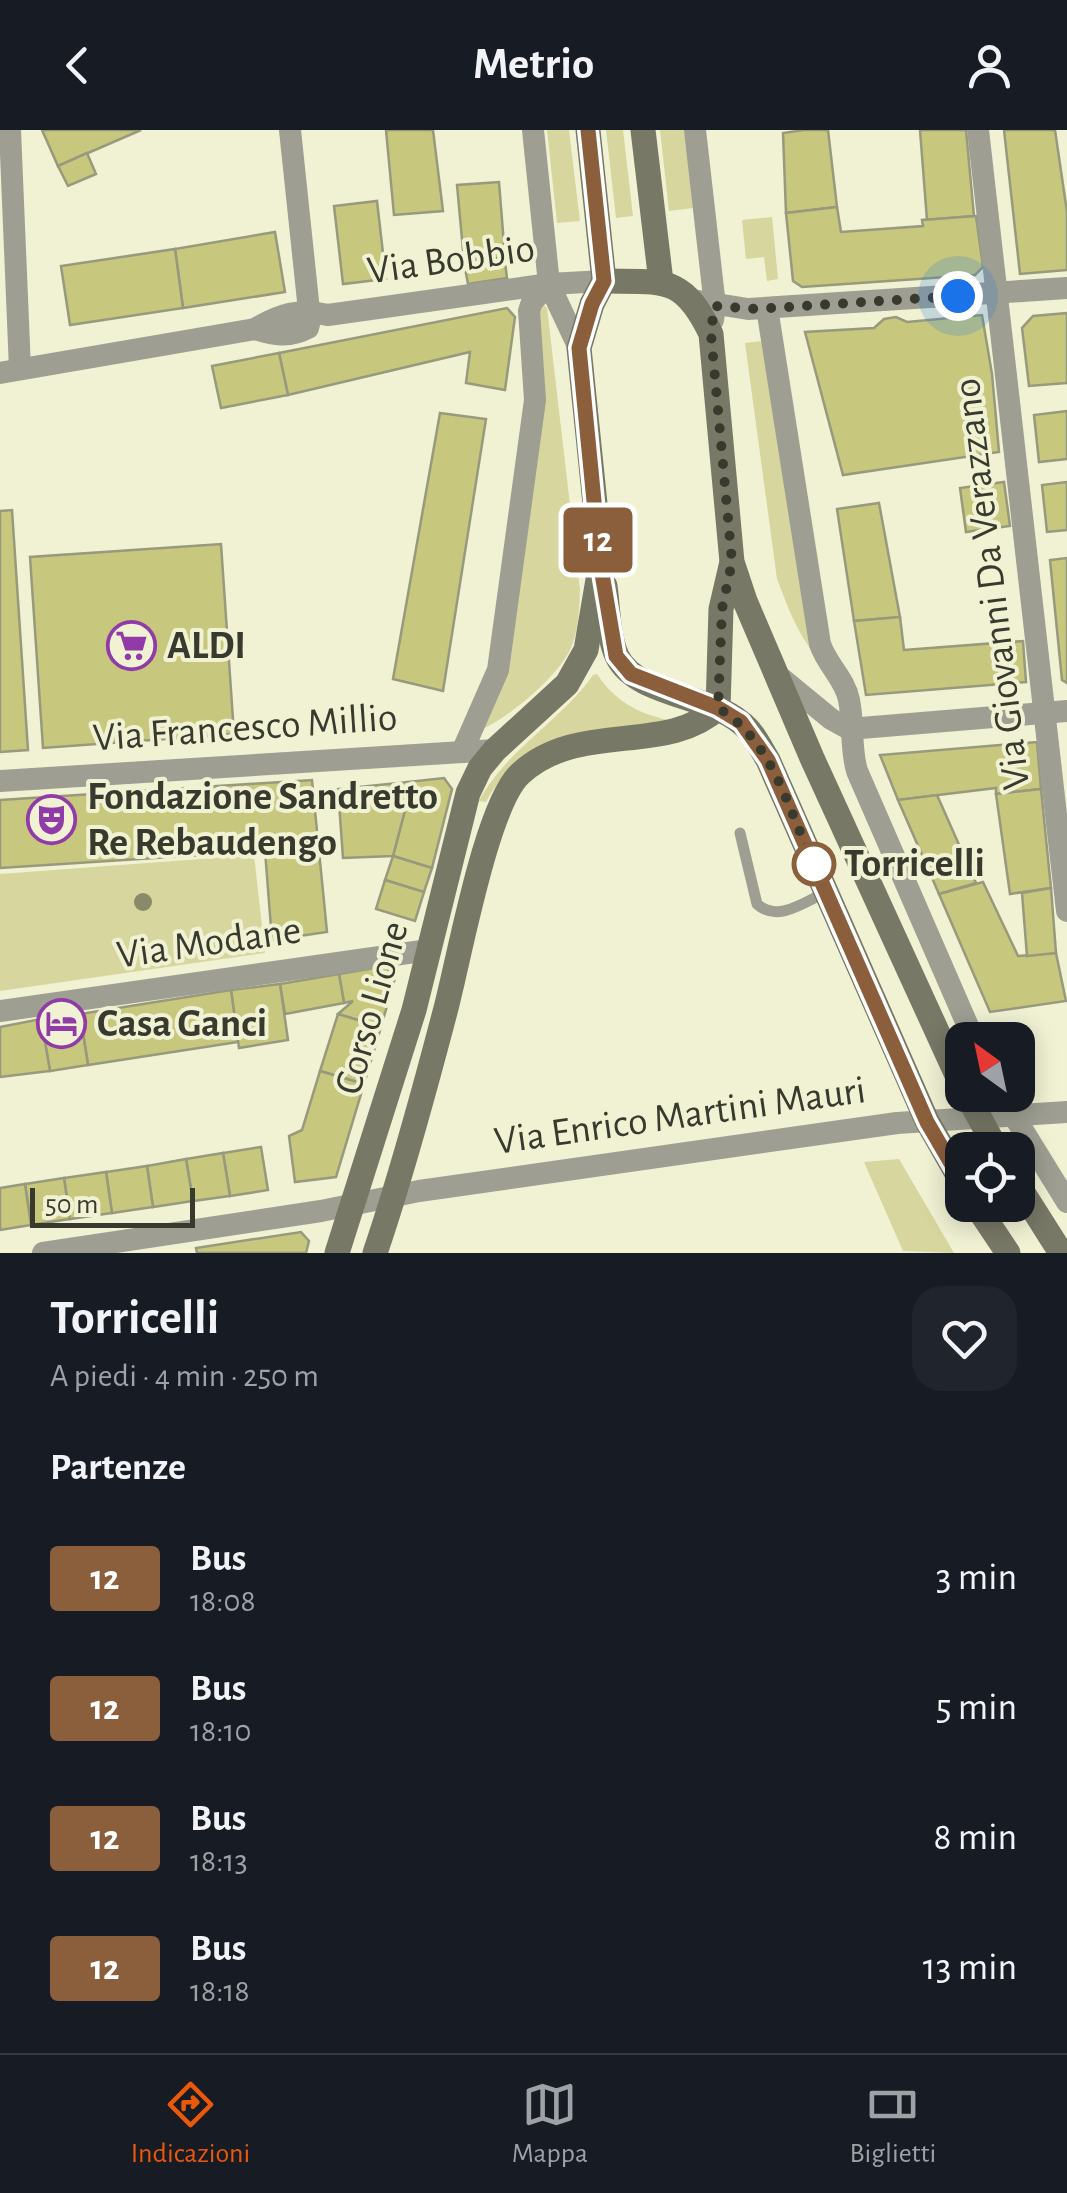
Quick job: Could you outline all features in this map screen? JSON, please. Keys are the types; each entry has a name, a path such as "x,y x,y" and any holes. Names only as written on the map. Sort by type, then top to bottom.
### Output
{"main road":[{"path":"588,130 604,281 662,282 704,303 711,334 732,562 775,673 945,1048"},
{"path":"643,130 662,282"},
{"name":"Corso Lione","path":"337,1253 414,1010 468,793 480,768 495,750 550,701 578,667 594,608 600,562 579,348 592,304 604,281"},
{"path":"600,562 616,656 631,674 718,708 741,722 760,748 927,1122 945,1153"},
{"path":"718,708 722,609 732,562"},
{"name":"Corso Lione","path":"374,1253 393,1196 492,826 507,791 518,775 558,750 584,742 690,728 718,708"},
{"path":"974,1112 986,1132"},
{"path":"1035,1212 1061,1253"},
{"path":"987,1222 1008,1253"}],"street":[{"path":"10,130 10,371 255,328 276,336 308,328 290,130"},
{"name":"Corso Lione","path":"533,130 549,284 579,348"},
{"path":"695,130 704,303 766,308 1067,288"},
{"name":"Via Giovanni Da Verazzano","path":"978,130 996,293 1056,712 1067,911"},
{"name":"Via Bobbio","path":"308,310 328,315 549,284 604,281"},
{"path":"462,752 498,670 534,400 528,311 549,284"},
{"path":"766,308 820,644 844,684 850,704 849,729 857,772 966,1022"},
{"path":"775,673 849,729 1056,712"},
{"name":"Via Francesco Millio","path":"0,781 495,750"},
{"name":"Via Modane","path":"0,1011 429,950"},
{"path":"1010,1112 1067,1202"},
{"name":"Via Enrico Martini Mauri","path":"43,1253 393,1196 927,1122 1067,1112"}],"lane":[{"path":"740,833 757,904 764,910 779,913 826,892"}],"green space":[{"path":"547,130 569,130 580,221 557,223"},
{"path":"606,130 623,130 633,216 616,218"},
{"path":"660,130 685,130 693,208 669,211"},
{"path":"772,217 778,279 767,281 764,257 746,259 742,220"},
{"path":"540,302 547,308 580,590 577,625 572,645 557,669 519,705 481,730 535,325"},
{"path":"761,341 817,657 798,630 777,579 745,343"},
{"path":"597,674 611,692 628,704 669,723 588,732 542,746 502,777 486,802 479,801 504,766"},
{"path":"254,855 265,953 0,991 0,874"},
{"path":"899,1159 954,1253 903,1251 864,1162"}],"building":[{"path":"42,130 141,130 58,166"},
{"path":"386,130 433,130 443,211 394,215"},
{"path":"828,130 837,207 786,213 783,133"},
{"path":"920,130 966,130 974,216 927,220"},
{"path":"1004,130 1055,130 1067,212 1067,270 1020,274"},
{"path":"87,153 96,174 68,186 58,166"},
{"path":"499,182 505,257 464,261 457,185"},
{"path":"377,201 386,279 343,284 334,206"},
{"path":"837,207 841,232 923,226 922,220 976,216 983,267 975,275 802,287 793,281 786,213"},
{"path":"275,232 285,292 183,308 175,249"},
{"path":"175,249 183,308 70,325 61,266"},
{"path":"505,262 507,278 468,284 465,268"},
{"path":"507,308 515,317 505,390 466,383 470,352 288,395 279,353"},
{"path":"1067,313 1067,383 1029,386 1022,328 1033,316"},
{"path":"982,315 999,452 843,475 805,332 874,328 884,319 896,317 907,322"},
{"path":"279,353 288,395 221,408 212,366"},
{"path":"1067,411 1067,459 1039,462 1034,415"},
{"path":"440,413 486,419 443,691 393,679"},
{"path":"1004,482 1010,526 966,532 960,488"},
{"path":"1067,482 1067,530 1047,532 1042,485"},
{"path":"879,503 900,617 854,621 837,509"},
{"path":"12,510 28,750 0,752 0,511"},
{"name":"ALDI","path":"221,544 234,734 43,748 30,557"},
{"path":"1067,558 1067,683 1062,680 1050,560"},
{"path":"900,617 904,650 1023,641 1026,682 866,695 854,621"},
{"path":"1037,742 1041,789 996,794 996,788 898,800 880,755"},
{"path":"444,778 452,789 432,868 393,856 409,795 407,782"},
{"path":"312,780 327,932 272,940 265,851 0,868 0,800"},
{"path":"407,782 409,795 393,856 343,858 338,789"},
{"path":"1041,789 1051,888 1010,894 996,794"},
{"path":"937,795 976,883 939,894 898,800"},
{"path":"393,856 432,868 424,892 385,880"},
{"path":"385,880 424,892 415,921 376,909"},
{"path":"983,882 1018,956 1056,953 1066,1001 990,1012 939,894"},
{"path":"1051,888 1056,953 1027,956 1022,893"},
{"path":"386,966 395,978 381,1027 338,1014 353,1001 344,1003 339,974"},
{"path":"339,974 344,1003 285,1014 280,984"},
{"path":"280,984 288,1040 239,1048 231,990"},
{"path":"231,990 238,1042 88,1065 80,1014"},
{"path":"80,1014 88,1065 50,1071 41,1019"},
{"path":"338,1014 381,1027 364,1084 320,1071"},
{"path":"41,1019 50,1071 0,1077 0,1027"},
{"path":"320,1071 364,1084 336,1177 295,1182 289,1136 302,1130"},
{"path":"261,1147 268,1190 230,1196 223,1153"},
{"path":"223,1153 230,1196 193,1201 186,1159"},
{"path":"186,1159 193,1201 153,1207 147,1166"},
{"path":"147,1166 153,1207 112,1213 106,1172"},
{"path":"106,1172 112,1213 70,1219 64,1178"},
{"path":"64,1178 70,1219 31,1225 25,1184"},
{"path":"25,1184 31,1225 0,1230 0,1188"},
{"path":"301,1232 309,1241 306,1253 197,1253 196,1248"}],"bus line":[{"name":"12","path":"588,130 604,281 592,304 579,348 600,562 616,656 631,674 718,708 753,735 768,760 927,1122 945,1153"}],"place":[{"name":"ALDI","path":"132,646"},
{"name":"Fondazione Sandretto Re Rebaudengo","path":"52,820"},
{"name":"Torricelli","path":"814,864"},
{"name":"Casa Ganci","path":"62,1024"}],"route":[{"path":"814,864 753,735 718,708 722,609 732,562 711,334 714,306 757,309 958,296"}]}
